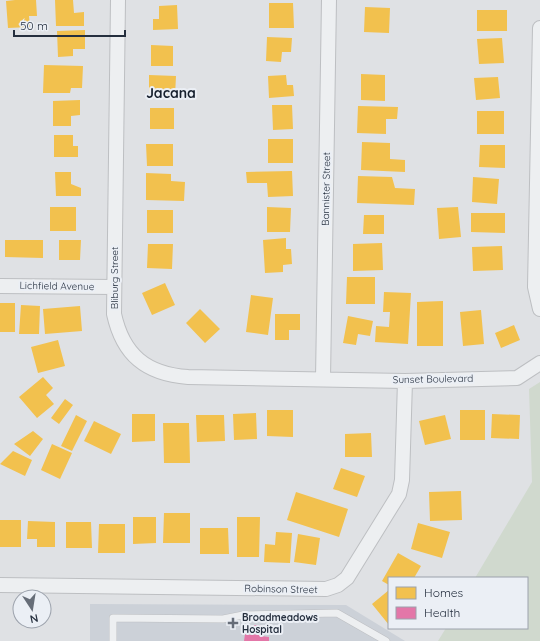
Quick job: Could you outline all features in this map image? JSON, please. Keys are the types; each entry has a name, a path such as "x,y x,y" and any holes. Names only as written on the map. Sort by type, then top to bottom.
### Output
{"street":[{"name":"Bliburg Street","path":"118,0 114,314 122,340 143,364 158,372 171,376 323,379"},
{"name":"Bannister Street","path":"323,379 329,0"},
{"path":"540,28 535,287 540,309"},
{"name":"Lichfield Avenue","path":"0,286 114,287"},
{"name":"Sunset Boulevard","path":"323,379 405,381 517,378 540,363"},
{"name":"Robinson Street","path":"0,585 326,589 338,585 347,578 399,494 402,480 405,381"}],"lane":[{"path":"113,641 113,618 223,619 243,614 337,613 386,641"}],"shaded area":[{"path":"540,382 540,641 438,641 445,629 528,629 528,577 476,577 532,482 529,389"},
{"name":"Broadmeadows Hospital","path":"90,604 346,605 405,641 90,641"}],"building: Homes":[{"path":"36,0 37,16 29,16 30,27 8,28 6,1"},
{"path":"55,0 73,0 74,13 84,12 84,26 56,26"},
{"path":"269,3 293,3 294,28 269,28"},
{"path":"177,5 178,29 153,30 153,19 159,19 159,6"},
{"path":"365,7 390,8 389,33 364,32"},
{"path":"477,10 507,10 507,31 477,31"},
{"path":"85,30 85,49 73,49 73,56 58,57 57,31"},
{"path":"267,37 292,38 291,52 282,52 281,62 266,61"},
{"path":"502,38 504,63 479,64 477,39"},
{"path":"151,45 173,46 173,66 151,66"},
{"path":"44,65 83,66 82,88 71,88 70,93 43,93"},
{"path":"361,74 385,75 385,101 361,100"},
{"path":"149,75 176,76 175,96 149,95"},
{"path":"286,75 287,85 293,85 294,96 269,98 268,76"},
{"path":"498,77 500,98 476,100 474,78"},
{"path":"80,100 80,115 71,116 71,126 53,126 53,101"},
{"path":"272,105 292,105 293,129 273,130"},
{"path":"358,106 398,107 397,119 386,119 386,134 357,133"},
{"path":"150,108 174,108 174,129 150,129"},
{"path":"477,111 504,111 504,134 477,134"},
{"path":"54,135 73,135 73,146 78,146 78,157 54,157"},
{"path":"268,139 293,139 293,163 268,163"},
{"path":"362,142 390,143 390,159 405,160 405,172 361,170"},
{"path":"146,144 173,144 173,166 147,166"},
{"path":"480,145 505,145 505,168 479,167"},
{"path":"292,171 293,196 268,197 267,183 247,183 246,172"},
{"path":"55,172 71,172 71,184 81,188 81,196 56,196"},
{"path":"146,173 171,174 171,181 185,182 184,201 146,200"},
{"path":"358,176 392,177 395,188 415,189 414,205 357,203"},
{"path":"473,177 499,179 497,204 472,202"},
{"path":"50,207 76,207 76,231 50,231"},
{"path":"267,207 291,208 290,232 267,232"},
{"path":"458,207 461,237 439,239 437,208"},
{"path":"147,210 173,210 173,233 147,233"},
{"path":"471,213 505,213 505,233 471,232"},
{"path":"364,215 384,215 384,234 363,234"},
{"path":"286,238 286,249 291,249 292,264 283,265 283,272 265,273 263,240"},
{"path":"5,240 43,240 43,258 5,257"},
{"path":"59,240 81,240 80,260 59,260"},
{"path":"382,243 383,270 353,271 353,244"},
{"path":"148,244 173,244 172,269 147,268"},
{"path":"502,246 503,270 473,271 472,247"},
{"path":"347,277 375,277 375,304 346,304"},
{"path":"165,283 175,305 152,315 142,293"},
{"path":"384,292 411,293 408,344 375,342 376,326 389,327 390,312 383,312"},
{"path":"251,295 273,298 268,335 246,332"},
{"path":"443,301 443,346 417,346 417,302"},
{"path":"0,303 15,303 15,332 0,332"},
{"path":"21,305 40,306 39,334 19,334"},
{"path":"80,306 82,331 45,334 43,309"},
{"path":"200,309 220,329 205,343 186,323"},
{"path":"481,310 484,344 463,346 460,312"},
{"path":"275,314 300,314 300,330 289,330 289,340 275,340"},
{"path":"348,316 373,321 370,336 358,334 356,345 343,343"},
{"path":"514,325 520,340 501,348 495,333"},
{"path":"58,340 65,366 38,373 31,347"},
{"path":"43,377 53,388 46,395 54,404 37,418 19,397"},
{"path":"65,399 73,405 59,424 51,418"},
{"path":"267,410 293,410 293,437 267,436"},
{"path":"460,410 485,410 485,440 460,440"},
{"path":"256,413 257,439 234,440 233,414"},
{"path":"132,414 155,414 155,441 132,442"},
{"path":"492,414 520,415 519,439 491,438"},
{"path":"76,415 87,421 72,451 61,446"},
{"path":"196,415 224,415 225,441 197,442"},
{"path":"445,415 451,439 425,445 419,421"},
{"path":"94,421 121,434 111,454 84,441"},
{"path":"163,423 189,423 190,463 164,463"},
{"path":"33,431 43,439 30,456 14,444"},
{"path":"371,433 372,457 345,457 345,434"},
{"path":"52,444 72,453 60,479 41,470"},
{"path":"13,451 32,460 25,476 0,464"},
{"path":"341,468 365,476 357,497 333,489"},
{"path":"461,491 462,520 430,521 429,492"},
{"path":"296,492 348,509 339,537 287,520"},
{"path":"164,513 190,513 190,543 163,543"},
{"path":"133,517 156,517 156,543 133,544"},
{"path":"237,517 260,517 259,557 237,557"},
{"path":"0,520 21,520 21,547 0,547"},
{"path":"28,521 55,522 55,547 37,547 37,539 27,539"},
{"path":"66,522 91,522 92,548 66,548"},
{"path":"418,523 450,532 442,558 411,549"},
{"path":"99,524 125,524 125,553 98,553"},
{"path":"200,528 228,528 229,554 200,554"},
{"path":"276,532 292,533 290,563 264,562 265,544 275,545"},
{"path":"298,534 320,538 316,565 294,562"},
{"path":"398,553 421,566 415,577 388,577 388,584 382,581"},
{"path":"388,591 388,624 372,604"}],"building: Health":[{"path":"254,625 262,626 261,636 269,637 269,641 244,641 245,634 253,635"}],"place":[{"name":"Broadmeadows Hospital","path":"233,623"}],"district":[{"name":"Jacana","path":"171,93"}]}
